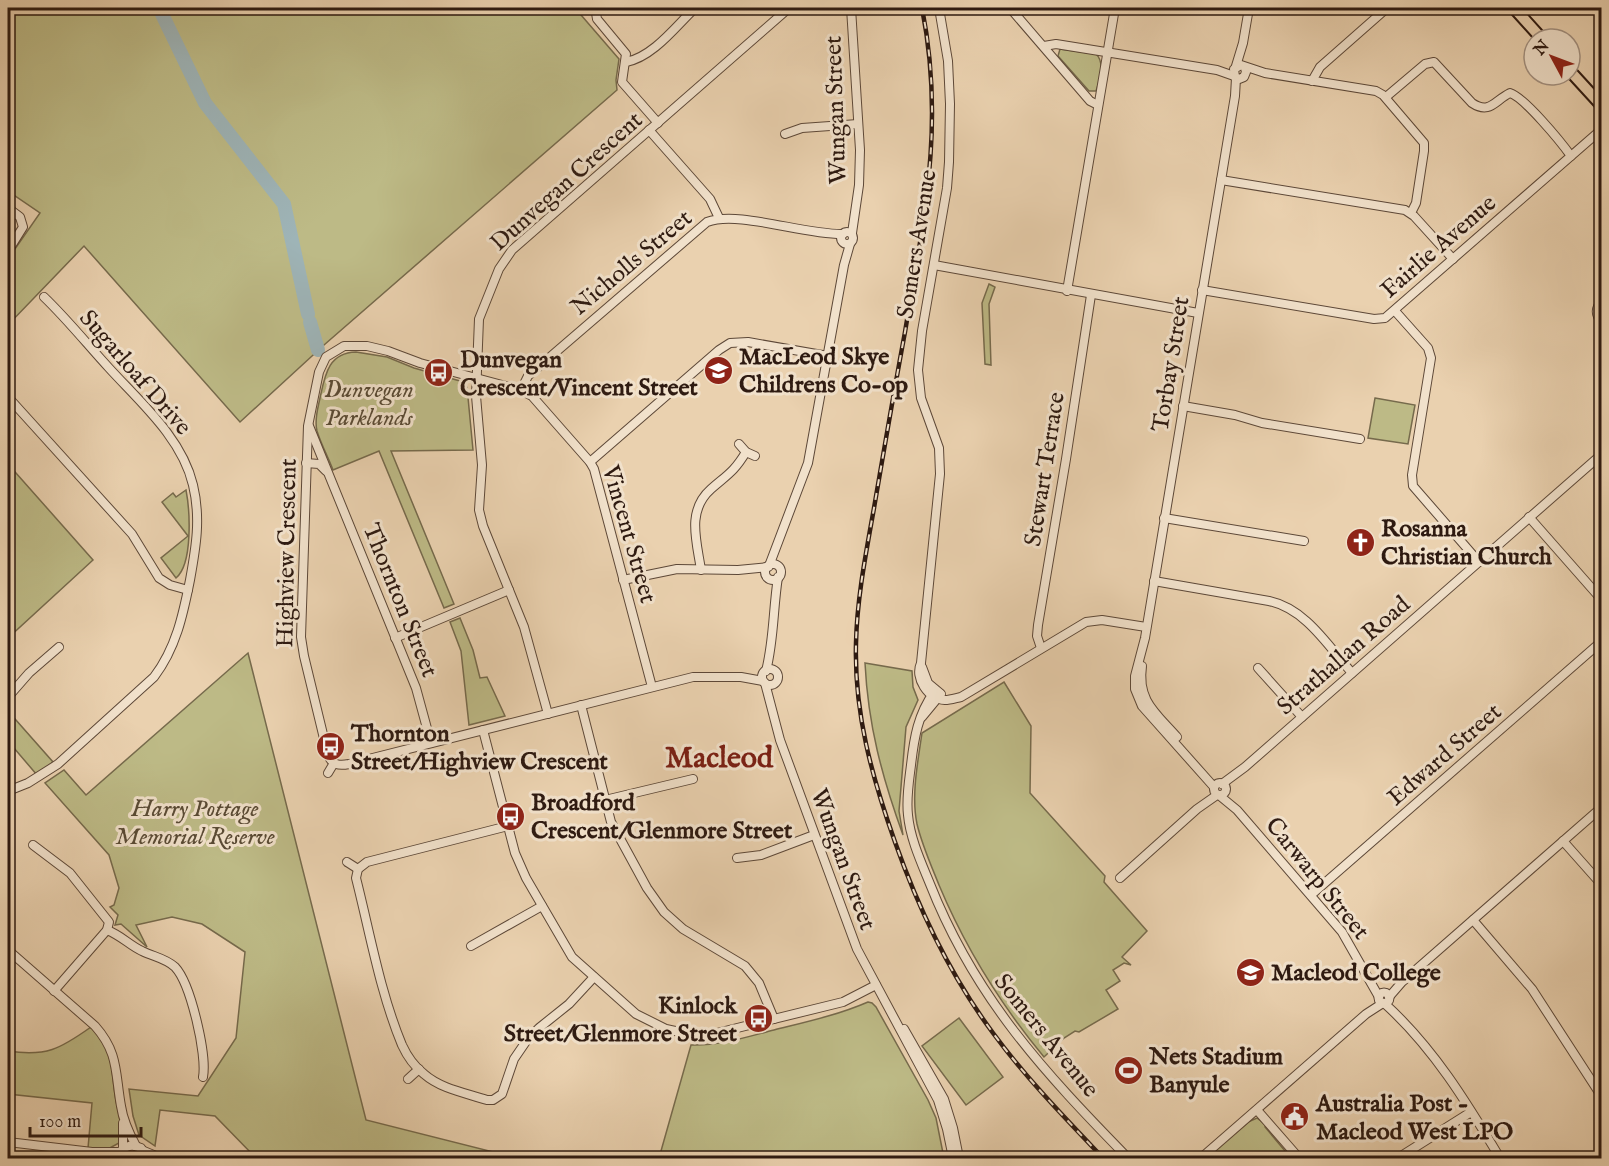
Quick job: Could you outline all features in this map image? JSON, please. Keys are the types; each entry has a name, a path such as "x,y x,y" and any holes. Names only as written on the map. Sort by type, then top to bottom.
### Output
{"highway":[{"path":"1514,8 1531,27"},
{"path":"1582,84 1602,106"}],"street":[{"path":"626,62 649,51 695,8"},
{"name":"Dunvegan Crescent","path":"548,714 528,638 483,526 479,510 482,458 476,378 481,313 502,262 513,250 789,8"},
{"name":"Wungan Street","path":"768,566 808,463 844,265 846,238 854,212 860,166 851,8"},
{"name":"Somers Avenue","path":"939,8 948,61 950,141 947,188 922,331 918,370 921,398 939,448 940,474 921,663 926,678 937,694 919,720 914,738 907,797 908,815 918,853 950,929 988,996 1046,1072 1128,1158"},
{"path":"1010,8 1081,88 1099,101"},
{"path":"1067,291 1115,8"},
{"name":"Torbay Street","path":"1138,688 1144,638 1249,8"},
{"path":"1312,81 1320,67 1387,8"},
{"path":"597,10 600,23 624,51 626,62 622,82 658,123"},
{"path":"1044,46 1056,44 1217,70 1265,73 1376,92 1386,98 1424,143 1425,151 1416,203 1411,213"},
{"path":"1386,98 1425,64 1434,62 1472,103 1479,107 1485,108 1492,105 1508,94 1512,93 1519,97 1551,130 1571,156"},
{"path":"785,134 802,128 858,124"},
{"name":"Fairlie Avenue","path":"1202,290 1374,319 1385,318 1602,129"},
{"path":"649,130 713,204 719,218"},
{"path":"1221,180 1411,213 1453,259"},
{"path":"8,208 20,217 23,227 8,251"},
{"name":"Nicholls Street","path":"521,390 528,376 706,222 719,218 736,219 846,238"},
{"path":"934,266 1198,313"},
{"name":"Stewart Terrace","path":"1041,648 1037,636 1038,625 1091,295"},
{"name":"Sugarloaf Drive","path":"8,791 51,770 149,684 166,661 175,642 196,546 198,518 193,482 178,449 160,424 44,297"},
{"path":"1602,301 1596,313 1602,322"},
{"path":"1395,311 1428,348 1431,358 1412,475 1413,486 1479,562"},
{"path":"590,462 719,350 730,344 748,342 828,356"},
{"name":"Vincent Street","path":"339,348 356,345 382,349 420,363 521,390 532,396 590,462 652,687"},
{"name":"Highview Crescent","path":"334,763 328,755 301,644 308,426 321,366 326,357 339,348"},
{"path":"8,397 132,534 159,578 170,585 188,590"},
{"path":"1183,406 1235,415 1262,423 1360,439"},
{"name":"Thornton Street","path":"308,426 418,695 431,743"},
{"path":"739,444 746,452 755,456"},
{"path":"307,451 319,449"},
{"path":"701,570 694,528 698,508 707,493 732,472 746,452"},
{"name":"Strathallan Road","path":"1120,878 1602,454"},
{"path":"306,463 319,464 328,474"},
{"path":"1529,517 1602,600"},
{"path":"1164,518 1304,541"},
{"name":"Wungan Street","path":"778,541 779,567"},
{"path":"623,580 666,570 738,570 776,564 781,572 774,579 738,570"},
{"path":"768,566 768,577"},
{"name":"Wungan Street","path":"768,577 773,606"},
{"name":"Wungan Street","path":"778,577 773,606 771,650 765,677 777,733 857,949 938,1100 953,1158"},
{"path":"1154,581 1282,604 1305,620 1352,673"},
{"path":"395,638 509,590"},
{"path":"937,694 957,698 969,694 1041,648 1091,620 1146,627"},
{"name":"Edward Street","path":"1311,895 1602,641"},
{"path":"8,697 29,673 59,647"},
{"name":"Wungan Street","path":"771,650 776,672"},
{"path":"1258,668 1302,717"},
{"path":"770,670 776,672 778,677 775,684 769,685 765,677 770,670"},
{"path":"328,773 334,763 344,765 699,676 765,677"},
{"name":"Wungan Street","path":"772,712 775,684"},
{"name":"Carwarp Street","path":"1138,688 1149,706 1342,932 1384,998 1439,1062 1500,1158"},
{"path":"582,705 605,800 616,832 656,901 683,929 745,966 759,983 774,1019"},
{"path":"483,730 519,864 566,949 636,1014 666,1029 689,1034 713,1034 843,1002 876,985"},
{"path":"605,800 693,778"},
{"path":"1201,1158 1602,807"},
{"path":"508,826 368,862 358,869 356,878 402,1045 418,1069 440,1085 487,1100 497,1098 502,1094 514,1059 527,1040 576,998 594,977"},
{"path":"737,858 761,855 814,835"},
{"path":"1563,841 1602,885"},
{"path":"33,845 76,880 109,920 107,930 54,991"},
{"path":"347,862 358,869"},
{"path":"471,946 542,906"},
{"path":"1473,920 1532,989 1602,1097"},
{"path":"107,930 122,936 139,950 167,961 180,973 185,983 202,1045 205,1062 203,1077"},
{"path":"8,950 95,1026 110,1047 118,1071 123,1117 120,1153"},
{"name":"Wungan Street","path":"892,1014 904,1028 941,1092 951,1120 960,1158"},
{"path":"408,1079 418,1069"},
{"path":"1257,1110 1299,1158"},
{"path":"1398,1158 1471,1112"},
{"path":"123,1117 136,1146 146,1155 161,1158"},
{"path":"8,1142 120,1153 136,1146"},
{"path":"92,1152 104,1158"}],"green space":[{"path":"8,8 575,8 619,59 617,90 324,345 240,422 84,246 8,325 8,259 40,213 8,191"},
{"path":"1060,49 1096,54 1099,57 1101,66 1096,91 1089,91 1058,56"},
{"path":"989,284 995,287 989,304 991,365 985,364 982,303"},
{"name":"Dunvegan Parklands","path":"356,352 387,357 414,368 460,381 467,387 473,450 391,451 454,604 444,608 379,451 333,470 319,436 316,418 329,367 339,356"},
{"path":"1375,398 1415,405 1408,444 1368,438"},
{"path":"8,464 93,560 8,638"},
{"path":"186,490 189,511 188,550 181,571 176,578 161,558 188,536 162,502 173,493 176,497"},
{"path":"460,618 473,650 480,678 487,677 505,716 469,725 461,651 450,622"},
{"name":"Harry Pottage Memorial Reserve","path":"248,653 366,1120 517,1158 256,1158 215,1116 160,1110 155,1146 139,1135 133,1116 129,1089 198,1096 236,1038 245,952 202,924 172,917 136,925 147,947 121,924 115,925 118,915 110,907 114,905 119,888 109,855 45,783 64,770 86,795"},
{"path":"865,663 912,671 913,687 918,700 906,727 899,811 903,835 877,750 869,708"},
{"path":"1004,682 1031,726 1030,793 1105,876 1104,882 1147,931 1122,957 1131,965 1124,963 1113,970 1120,981 1106,990 1118,1009 1079,1032 1075,1031 1064,1038 1044,1057 1013,1017 985,975 960,931 927,855 915,813 916,778 922,733"},
{"path":"8,711 53,762 37,775 8,741"},
{"path":"868,1002 876,1007 928,1100 936,1118 944,1158 659,1158 691,1045 723,1043 822,1018"},
{"path":"959,1018 1003,1077 966,1105 922,1046"},
{"path":"91,1027 105,1046 111,1062 120,1122 119,1143 108,1149 88,1148 92,1103 8,1094 8,1051 33,1053 52,1050"},
{"path":"1257,1118 1266,1125 1265,1127 1291,1158 1206,1158 1248,1122"}],"waterway":[{"path":"159,8 205,103 284,204 308,314"},
{"path":"310,322 318,350"}],"railway":[{"path":"922,8 929,51 932,92 929,171 919,250 860,592 856,669 861,720 872,769 895,842 914,892 949,965 977,1011 1006,1050 1103,1158"}],"place":[{"name":"MacLeod Skye Childrens Co-op","path":"718,370"},
{"name":"Dunvegan Crescent/Vincent Street","path":"439,373"},
{"name":"Rosanna Christian Church","path":"1360,542"},
{"name":"Thornton Street/Highview Crescent","path":"330,747"},
{"name":"Broadford Crescent/Glenmore Street","path":"510,816"},
{"name":"Macleod College","path":"1250,972"},
{"name":"Kinlock Street/Glenmore Street","path":"758,1019"},
{"name":"Nets Stadium Banyule","path":"1128,1070"},
{"name":"Australia Post - Macleod West LPO","path":"1295,1117"}],"district":[{"name":"Macleod","path":"719,757"}]}
